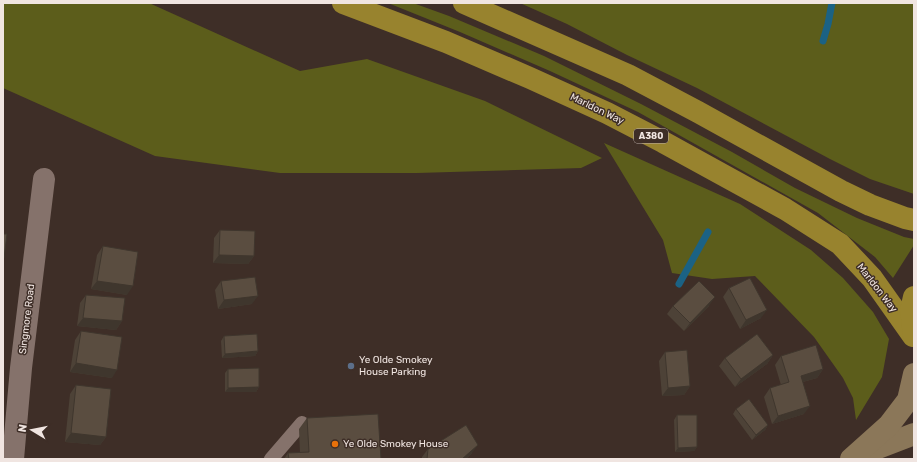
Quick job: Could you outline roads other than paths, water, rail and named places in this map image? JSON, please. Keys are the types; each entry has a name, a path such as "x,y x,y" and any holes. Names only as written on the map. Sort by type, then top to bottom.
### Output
{"highway":[{"name":"Marldon Way","path":"343,3 446,42 607,113 785,209 840,244 872,278 914,337"},
{"path":"464,3 628,75 841,191 870,205 914,220"},
{"path":"914,297 911,310 914,337"}],"street":[{"name":"Singmore Road","path":"13,459 21,368 44,179"},
{"path":"852,458 889,425 908,400 914,374"},
{"path":"852,458 914,434"}],"lane":[{"path":"271,459 302,423"}],"waterway":[{"path":"823,41 832,3"},
{"path":"679,284 708,232"}],"place":[{"name":"Ye Olde Smokey House Parking","path":"351,366"},
{"name":"Ye Olde Smokey House","path":"335,444"}]}
